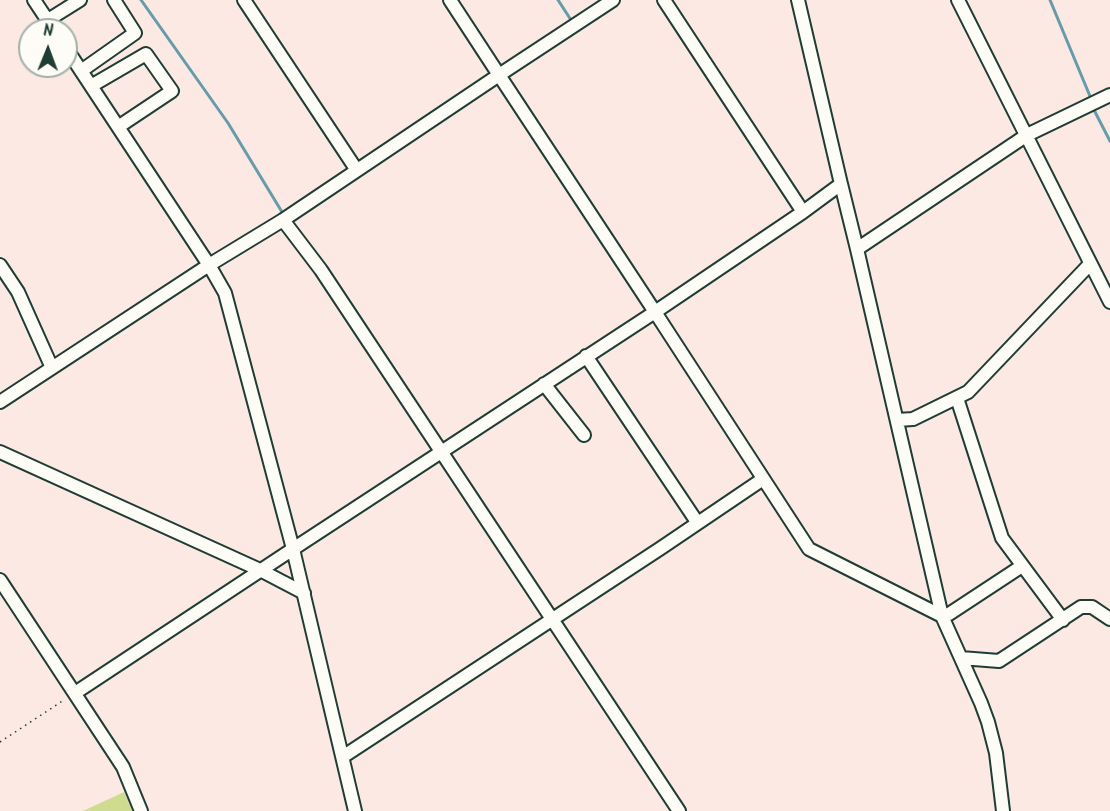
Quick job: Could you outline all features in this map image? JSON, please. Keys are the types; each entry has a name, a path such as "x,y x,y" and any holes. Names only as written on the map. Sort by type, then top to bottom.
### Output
{"street":[{"path":"34,0 46,18"},
{"path":"59,18 80,0"},
{"path":"81,71 135,33 114,0"},
{"path":"244,0 356,170"},
{"path":"450,0 808,549 942,616 949,614 1022,566"},
{"path":"0,402 209,265 283,220 613,0"},
{"path":"664,0 803,212"},
{"path":"798,0 942,616 988,722 996,753 1003,811"},
{"path":"958,0 1110,302"},
{"path":"91,86 146,54 172,91 118,127"},
{"path":"78,66 209,265 225,293 293,549 356,811"},
{"path":"858,249 1027,135 1110,95"},
{"path":"75,693 655,312 803,212 840,184"},
{"path":"283,220 321,270 679,811"},
{"path":"897,420 913,419 968,392 1090,264"},
{"path":"0,265 18,292 52,368"},
{"path":"586,356 697,522"},
{"path":"544,384 584,435"},
{"path":"957,398 1002,538 1064,620"},
{"path":"0,452 260,570 304,593"},
{"path":"344,756 763,479"},
{"path":"0,580 123,767 141,811"},
{"path":"961,658 999,662 1080,608 1092,608 1110,619"}],"path":[{"path":"0,742 75,693"}],"green space":[{"path":"124,792 132,811 83,811"}],"waterway":[{"path":"141,0 228,123 282,212"},
{"path":"558,0 571,20"},
{"path":"1050,0 1092,101"},
{"path":"1093,108 1110,141"}]}
